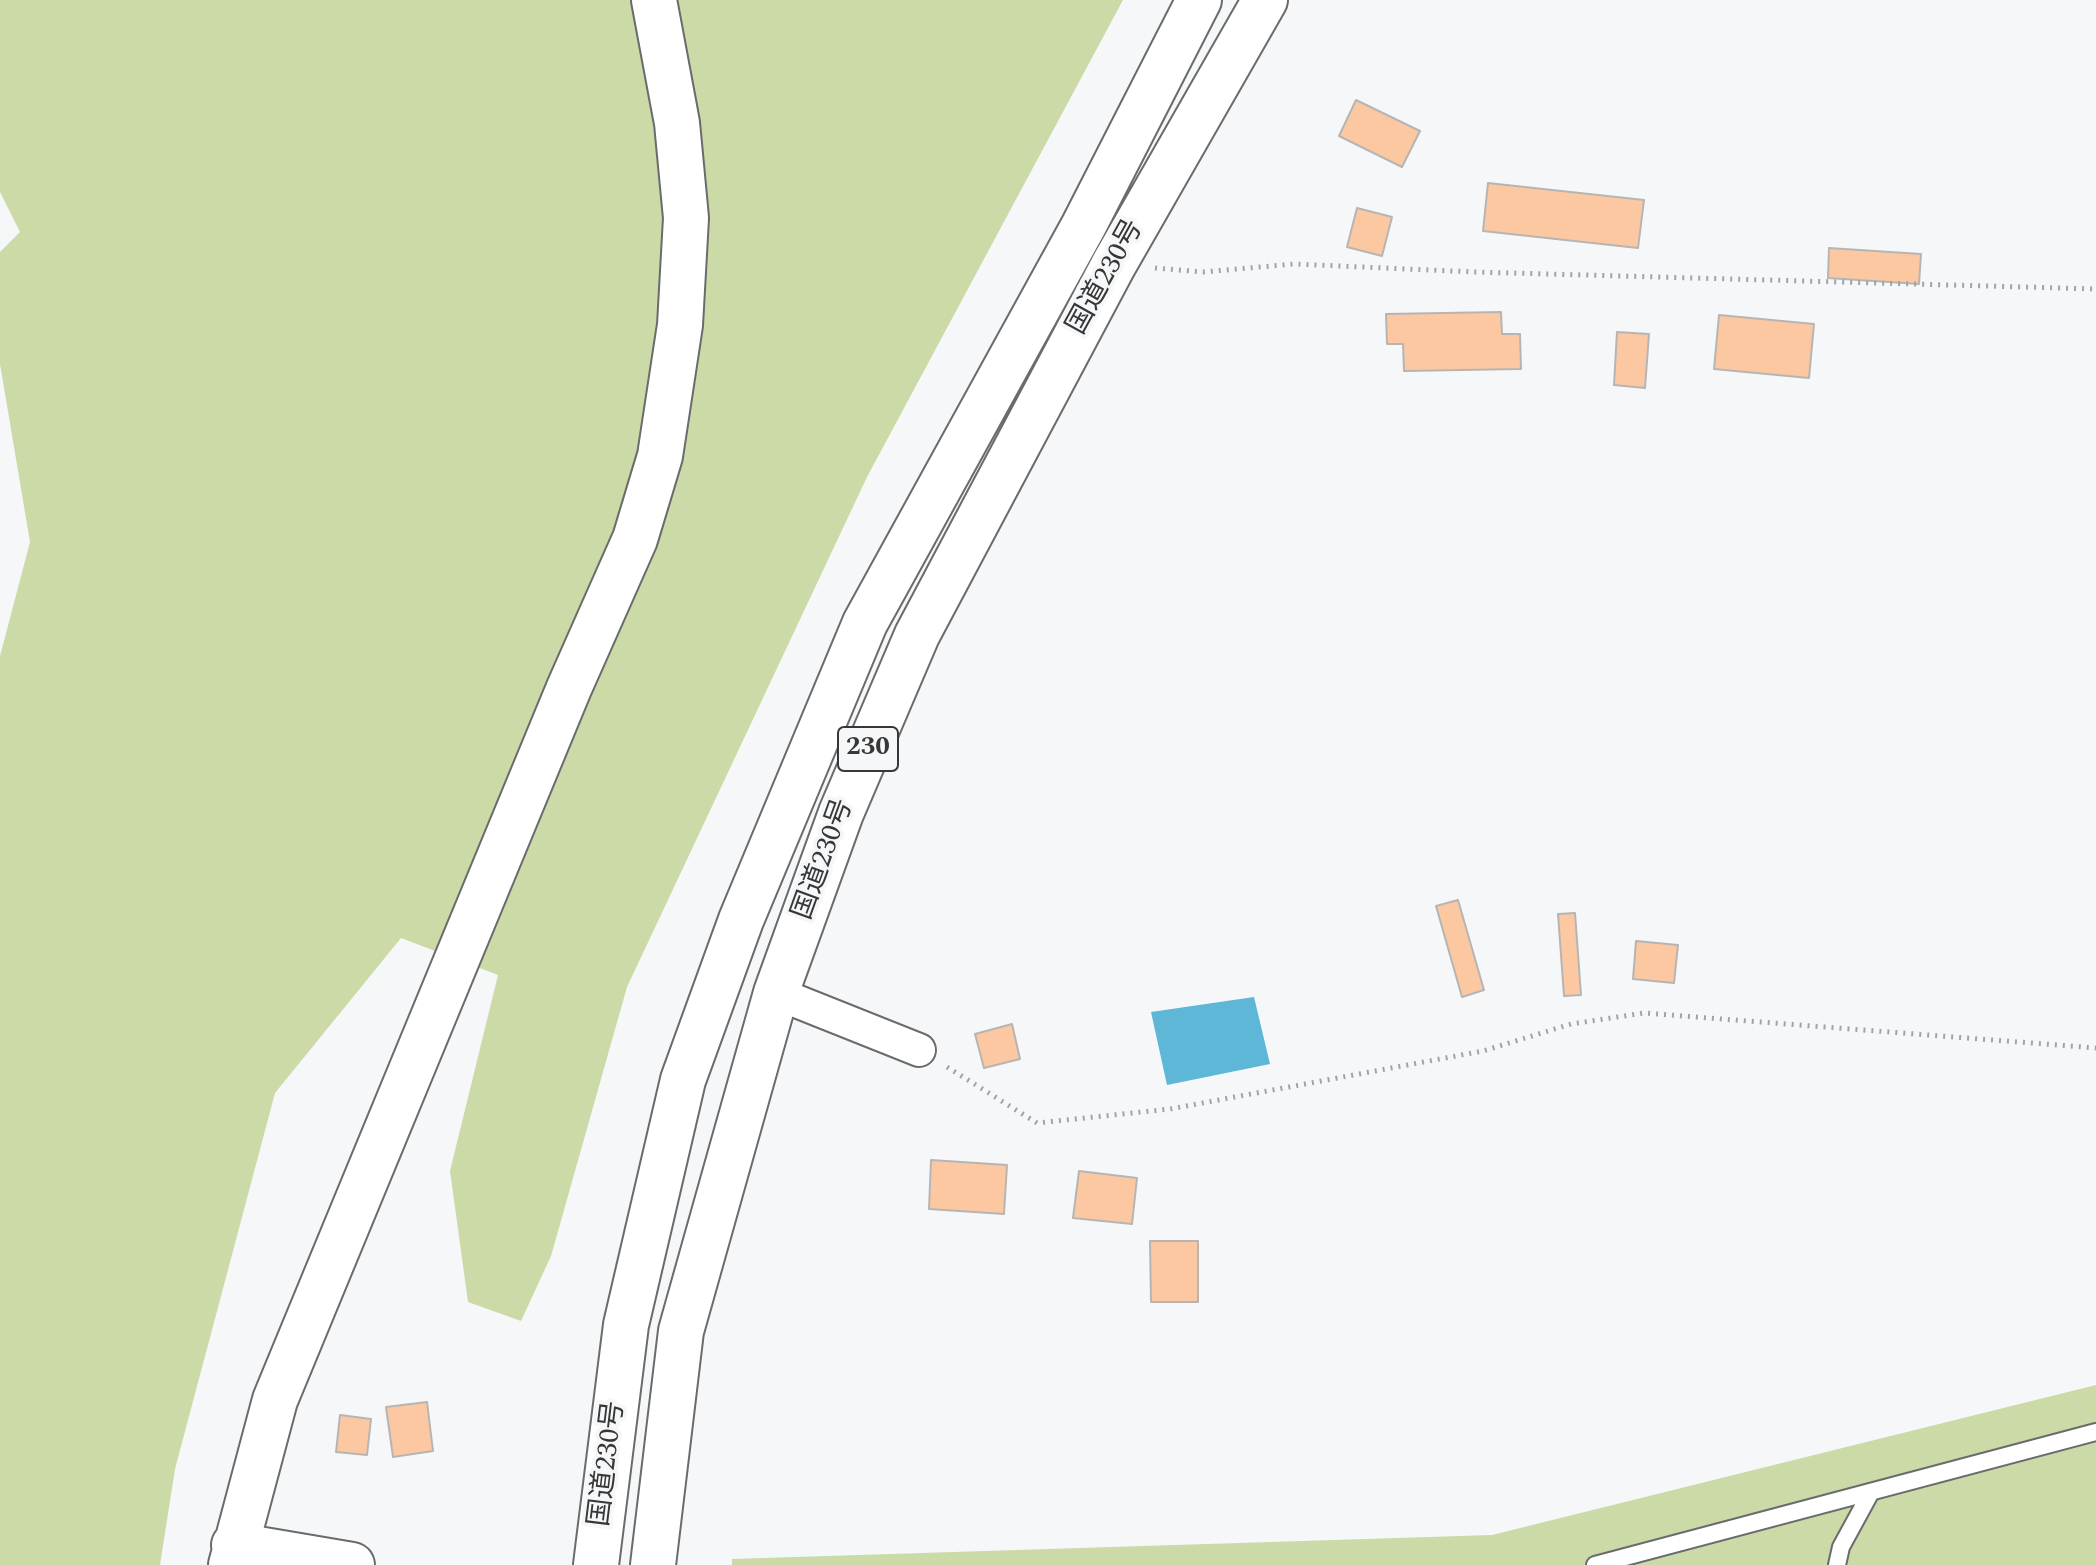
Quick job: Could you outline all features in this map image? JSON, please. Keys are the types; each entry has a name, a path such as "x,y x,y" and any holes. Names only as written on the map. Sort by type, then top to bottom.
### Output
{"main road":[{"path":"352,1565 232,1555 275,1400 569,688 635,539 660,456 680,325 686,218 677,123 654,0"},
{"name":"国道230号","path":"596,1565 626,1325 683,1080 741,920 865,623 1084,225 1199,0"},
{"name":"国道230号","path":"653,1565 681,1331 776,993 841,813 917,635 1114,264 1265,0"}],"street":[{"path":"776,993 919,1050"}],"lane":[{"path":"1595,1565 2096,1432"},
{"path":"1837,1565 1841,1547 1871,1492"}],"path":[{"path":"1114,264 1203,272 1294,264 2096,289"},
{"path":"919,1050 1037,1123 1170,1109 1483,1051 1571,1024 1644,1013 2096,1048"}],"green space":[{"path":"0,0 1123,0 867,477 627,987 551,1256 521,1321 468,1302 450,1171 498,975 401,938 275,1093 175,1469 160,1565 0,1565 0,656 30,542 0,364 0,252 20,232 0,192"},
{"path":"2096,1385 2096,1565 732,1565 732,1559 1492,1535"}],"water":[{"path":"1254,997 1270,1064 1167,1085 1151,1012"}],"building":[{"path":"1356,100 1420,131 1402,167 1339,136"},
{"path":"1488,183 1644,200 1638,248 1483,231"},
{"path":"1357,208 1392,217 1382,256 1347,247"},
{"path":"1829,248 1921,254 1919,284 1828,278"},
{"path":"1501,312 1502,334 1520,334 1521,369 1404,371 1403,344 1387,344 1386,314"},
{"path":"1719,315 1814,324 1809,378 1714,369"},
{"path":"1617,332 1649,334 1645,388 1614,385"},
{"path":"1458,900 1484,990 1462,997 1436,906"},
{"path":"1575,913 1581,995 1564,996 1558,914"},
{"path":"1636,941 1678,945 1674,983 1633,979"},
{"path":"1012,1024 1020,1059 984,1068 975,1034"},
{"path":"931,1160 1007,1165 1004,1214 929,1209"},
{"path":"1079,1171 1137,1178 1132,1224 1073,1218"},
{"path":"1150,1241 1198,1241 1198,1302 1151,1302"},
{"path":"427,1402 433,1451 393,1457 386,1407"},
{"path":"340,1415 371,1419 367,1455 336,1452"}]}
